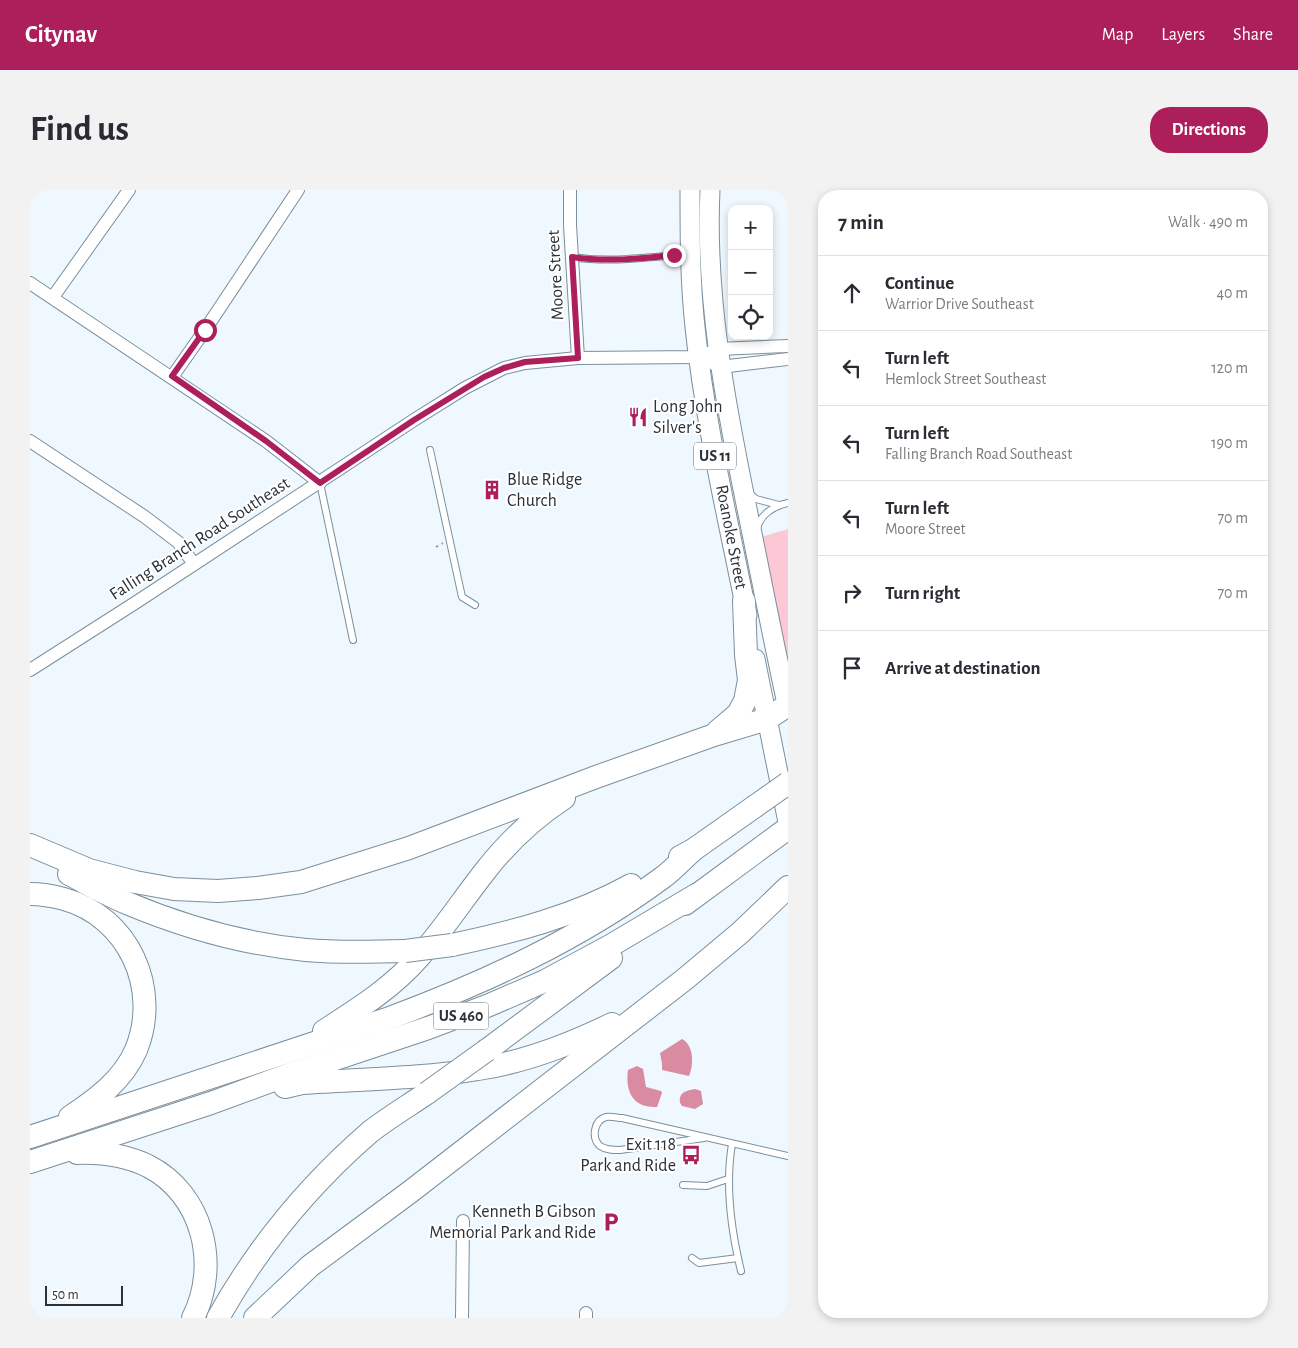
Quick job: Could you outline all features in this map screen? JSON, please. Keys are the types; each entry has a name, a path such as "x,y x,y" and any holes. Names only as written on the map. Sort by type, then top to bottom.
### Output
{"highway":[{"path":"714,735 738,714 745,701 749,680 744,601"},
{"path":"30,846 89,870 135,882 174,889 218,891 301,882 409,848 596,777 714,735 767,719 788,706"},
{"path":"286,1052 322,1032 375,998 399,979 440,932 486,869 507,845 550,806 596,777"},
{"name":"US 460","path":"39,1134 387,1019 444,998 498,974 549,949 597,921 663,877 693,850 788,783"},
{"name":"US 460","path":"218,1318 229,1298 263,1248 298,1205 331,1169 372,1131 487,1050 788,828"},
{"path":"30,846 64,872 126,903 179,923 226,937 306,950 356,952 404,951 452,945 503,935 586,907 626,888 693,850"},
{"path":"255,1318 310,1266 418,1186 686,979 788,887"},
{"path":"30,894 53,896 82,906 110,925 133,954 140,972 144,992 144,1022 135,1051 129,1063 113,1084 98,1097 39,1134"},
{"name":"US 460","path":"30,1162 211,1103 487,1006 545,981 610,946 696,895"},
{"path":"740,932 752,929 774,913 788,910"},
{"path":"211,1103 302,1083 426,1076 479,1069 544,1053 578,1040 647,1008"},
{"path":"51,1155 98,1153 125,1157 156,1171 176,1188 190,1206 199,1223 206,1253 204,1284 200,1302 193,1318"}],"main road":[{"name":"Roanoke Street","path":"690,190 690,254 699,357 714,451 788,822"},
{"name":"Roanoke Street","path":"710,190 710,265 719,358 741,482 788,706"}],"street":[{"path":"52,297 129,190"},
{"path":"172,376 205,330 298,190"},
{"name":"Moore Street","path":"570,190 578,358"},
{"path":"30,283 172,376 266,441 320,483"},
{"path":"719,358 788,346"},
{"path":"699,357 788,360"},
{"name":"Falling Branch Road Southeast","path":"30,670 320,483 414,420 484,377 504,368 525,362 578,358 699,357"},
{"path":"30,441 145,517 178,542 194,564"},
{"path":"462,1318 463,1221"}],"lane":[{"path":"572,257 592,260 615,260 690,254"},
{"path":"430,450 462,597 475,605"},
{"path":"741,482 756,499 779,505"},
{"path":"320,483 353,640"},
{"path":"755,550 758,523 762,517 779,505 788,503"},
{"path":"704,1138 620,1150 606,1149 599,1145 595,1138 595,1131 598,1122 607,1117 622,1118 788,1156"},
{"path":"732,1144 728,1179 741,1271"},
{"path":"683,1185 707,1186 728,1179"},
{"path":"692,1258 699,1263 738,1258"}],"shaded area":[{"path":"788,529 788,662 761,537"},
{"path":"682,1039 691,1050 692,1066 689,1076 662,1070 660,1053"},
{"path":"637,1066 643,1069 646,1087 661,1091 662,1093 657,1107 642,1105 632,1097 628,1085 628,1070"},
{"path":"695,1089 701,1091 703,1104 695,1109 682,1106 680,1099 682,1094"}],"place":[{"name":"Long John Silver's","path":"638,417"},
{"name":"Blue Ridge Church","path":"492,490"},
{"name":"Exit 118 Park and Ride","path":"691,1155"},
{"name":"Kenneth B Gibson Memorial Park and Ride","path":"611,1222"}],"route":[{"path":"205,330 172,376 266,441 320,483 414,420 484,377 504,368 525,362 578,358 572,257 592,260 615,260 674,255"}]}
